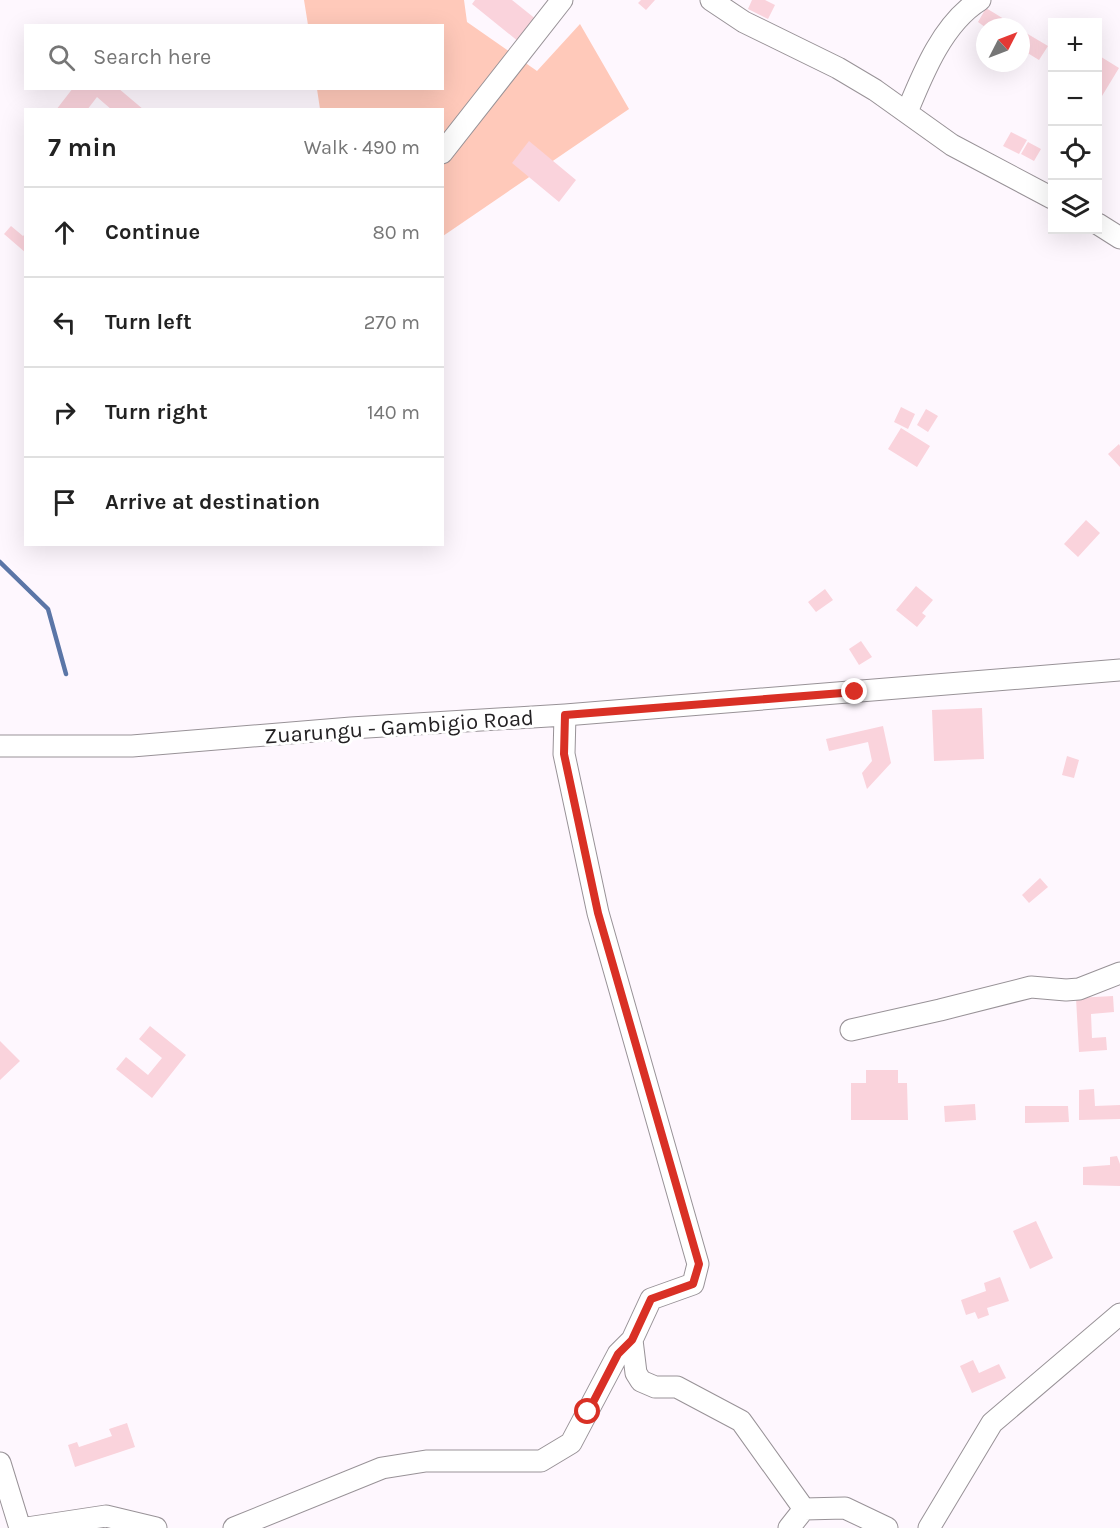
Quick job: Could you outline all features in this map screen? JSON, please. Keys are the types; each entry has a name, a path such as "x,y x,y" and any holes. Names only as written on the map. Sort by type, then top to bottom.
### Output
{"street":[{"path":"444,150 562,0"},
{"path":"711,0 744,22 838,68 875,90 952,145 1048,195"},
{"path":"907,112 926,66 939,45 959,18 980,0"},
{"path":"1102,227 1120,238"},
{"name":"Zuarungu - Gambigio Road","path":"0,746 132,747 351,728 565,715 1120,670"},
{"path":"234,1528 382,1468 426,1461 541,1461 571,1443 618,1354 632,1340 651,1299 693,1284 699,1264 598,913 564,754 565,715"},
{"path":"851,1030 940,1011 1031,987 1079,989 1120,974"},
{"path":"929,1528 992,1423 1120,1314"},
{"path":"632,1340 636,1373 641,1380 655,1387 677,1387 741,1421 804,1509"},
{"path":"0,1463 20,1528"},
{"path":"804,1509 845,1508 887,1528"},
{"path":"789,1528 804,1509"},
{"path":"27,1528 106,1516 156,1528"}],"shaded area":[{"path":"304,0 464,0 467,22 537,71 580,24 629,109 444,235 444,108 320,108 317,90 444,90 444,24 308,24"}],"building":[{"path":"475,0 512,0 537,20 519,42 472,4"},
{"path":"641,0 655,0 646,10 638,3"},
{"path":"752,0 765,0 775,5 768,19 748,9"},
{"path":"986,8 1002,18 980,18"},
{"path":"1030,35 1048,46 1039,60 1030,54"},
{"path":"1102,57 1119,68 1102,96"},
{"path":"71,90 120,90 142,108 110,108 97,97 89,108 58,108"},
{"path":"1011,132 1027,140 1019,154 1003,146"},
{"path":"529,141 576,180 559,202 512,163"},
{"path":"1028,142 1041,149 1034,161 1021,154"},
{"path":"11,226 24,235 24,251 4,234"},
{"path":"901,407 915,414 908,429 894,422"},
{"path":"926,409 938,416 928,432 917,425"},
{"path":"901,428 930,446 917,467 888,449"},
{"path":"1119,444 1120,446 1120,467 1108,454"},
{"path":"1086,520 1100,533 1078,557 1064,544"},
{"path":"916,586 933,600 922,613 926,616 917,627 896,610"},
{"path":"825,589 833,600 816,612 808,602"},
{"path":"861,641 872,657 859,665 849,649"},
{"path":"982,708 984,759 934,761 932,710"},
{"path":"883,726 891,763 867,789 862,773 872,761 868,742 829,751 826,739"},
{"path":"1067,756 1079,760 1074,778 1062,775"},
{"path":"1040,878 1048,887 1029,903 1022,895"},
{"path":"1113,996 1114,1012 1091,1014 1092,1038 1106,1037 1107,1050 1079,1052 1076,998"},
{"path":"150,1026 186,1055 152,1098 116,1069 126,1057 148,1075 162,1058 139,1039"},
{"path":"0,1041 20,1061 0,1080"},
{"path":"866,1070 898,1070 898,1083 907,1083 908,1120 851,1120 851,1083 866,1083"},
{"path":"1094,1089 1095,1106 1120,1105 1120,1119 1079,1120 1079,1090"},
{"path":"975,1104 976,1120 945,1122 944,1106"},
{"path":"1025,1106 1068,1106 1069,1122 1025,1123"},
{"path":"1117,1156 1120,1164 1120,1186 1083,1185 1083,1167 1110,1165 1110,1157"},
{"path":"1036,1221 1053,1258 1030,1269 1013,1231"},
{"path":"1000,1277 1009,1301 987,1308 989,1315 978,1319 975,1312 966,1315 961,1300 986,1291 984,1283"},
{"path":"973,1360 979,1373 999,1364 1006,1378 972,1393 960,1366"},
{"path":"127,1423 135,1447 75,1467 68,1445 77,1442 79,1447 112,1436 109,1429"}],"waterway":[{"path":"0,562 48,609 66,674"}],"route":[{"path":"588,1412 618,1354 632,1340 651,1299 693,1284 699,1264 598,913 564,754 565,715 855,692"}]}
